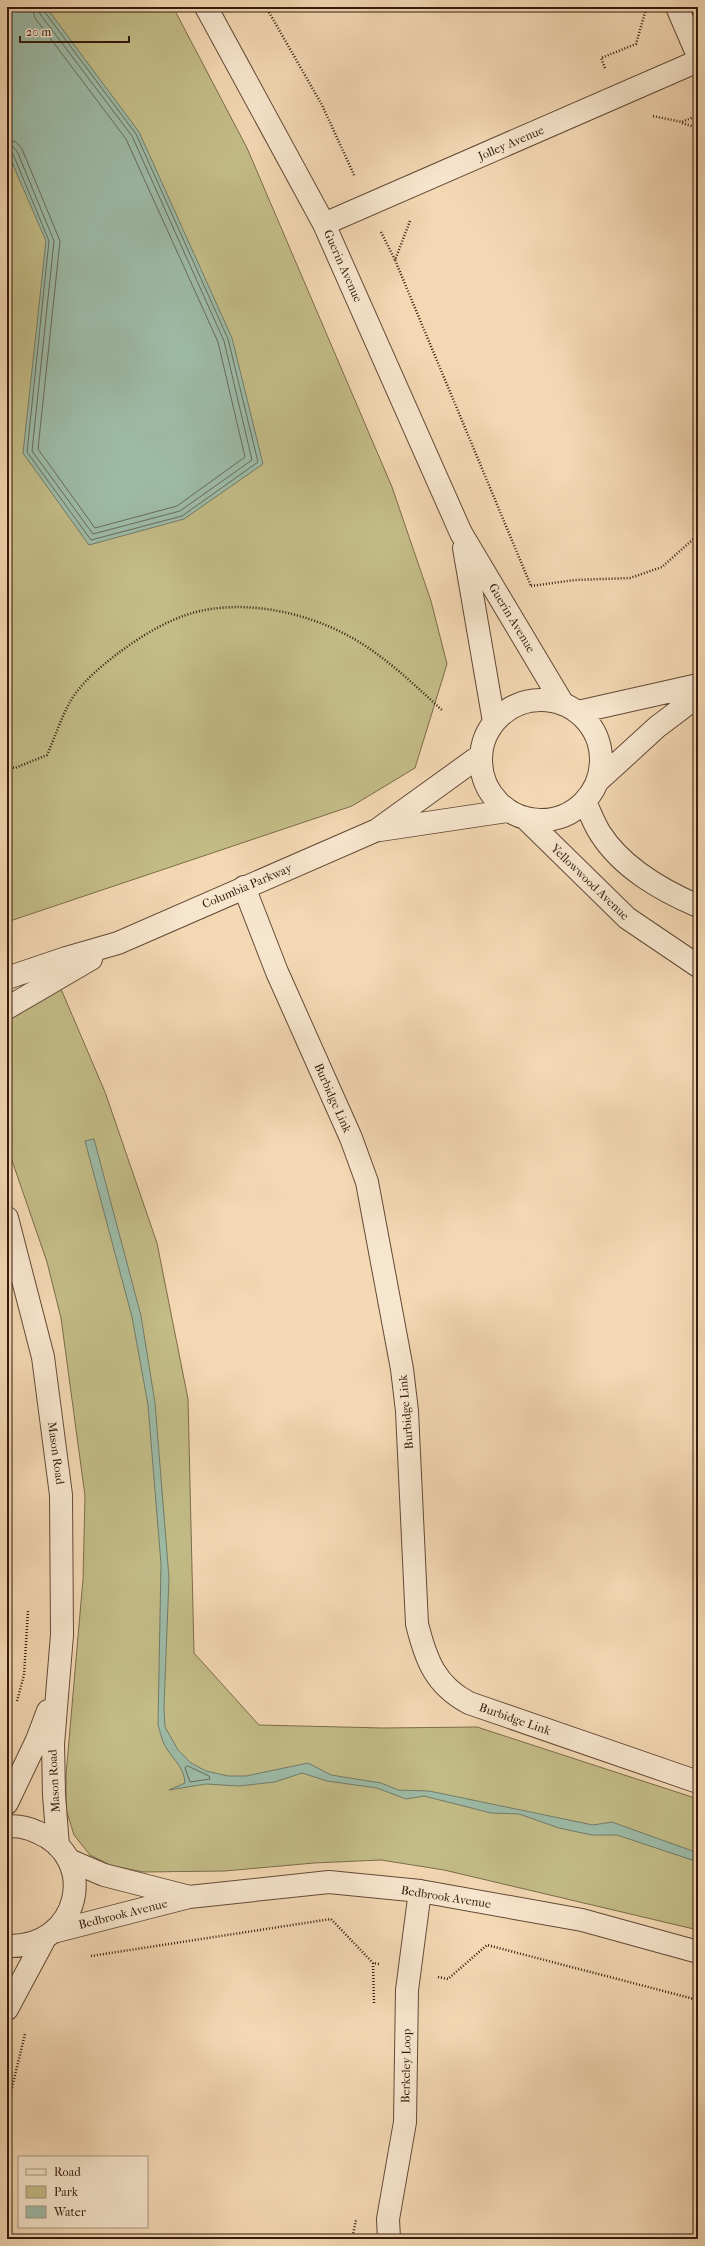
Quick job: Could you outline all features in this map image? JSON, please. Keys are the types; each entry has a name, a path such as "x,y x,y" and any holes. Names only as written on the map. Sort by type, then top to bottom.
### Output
{"street":[{"name":"Guerin Avenue","path":"206,7 324,224 461,533 571,708"},
{"path":"677,7 698,56"},
{"name":"Jolley Avenue","path":"324,224 698,61"},
{"name":"Guerin Avenue","path":"461,533 494,722"},
{"path":"698,685 571,708 538,700 514,706 494,722 485,737 481,754 482,776 492,796 507,811 527,820 548,821 568,815 585,802 598,781 657,727 698,696"},
{"path":"571,708 594,731 602,756 598,781"},
{"name":"Columbia Parkway","path":"7,1008 118,943 377,830 481,754"},
{"path":"585,802 600,833 622,861 658,886 698,906"},
{"name":"Columbia Parkway","path":"377,830 507,811"},
{"name":"Yellowwood Avenue","path":"527,820 627,918 698,966"},
{"name":"Burbidge Link","path":"244,888 277,972 351,1138 367,1182 402,1369 407,1411 417,1624 431,1669 456,1696 469,1703 698,1782"},
{"name":"Columbia Parkway","path":"7,978 66,958 118,943"},
{"name":"Mason Road","path":"7,1218 43,1356 61,1495 62,1635 55,1693 53,1751 54,1795 64,1853 74,1879 74,1898 68,1915 50,1935"},
{"name":"Mason Road","path":"7,1803 37,1740 55,1693"},
{"name":"Bedbrook Avenue","path":"7,1827 28,1828 44,1835 64,1853 104,1875 189,1897"},
{"name":"Bedbrook Avenue","path":"7,1946 23,1947 50,1935 189,1897 329,1882 420,1891 582,1920 698,1952"},
{"name":"Berkeley Loop","path":"388,2239 388,2219 405,2122 407,1990 420,1891"},
{"path":"7,2009 50,1935"}],"path":[{"path":"266,7 322,105 395,260 531,586"},
{"path":"649,118 656,115 698,128"},
{"path":"682,122 698,115"},
{"path":"395,260 411,218"},
{"path":"525,587 575,580 630,578 662,567 698,535"},
{"path":"7,767 15,768 48,755 71,701 106,661 135,641 166,624 196,612 225,608 270,609 305,618 342,632 381,656 443,711"},
{"path":"16,1703 24,1675 28,1611"},
{"path":"90,1956 331,1920 373,1963 409,1971 448,1979 487,1945 698,2000"},
{"path":"373,1963 374,2010"},
{"path":"7,2108 25,2032"},
{"path":"352,2239 356,2216"}],"green space":[{"path":"7,7 173,7 247,148 392,487 431,601 447,664 415,768 352,806 7,922"},
{"path":"61,989 105,1092 157,1243 188,1399 194,1653 259,1725 383,1728 477,1727 698,1799 698,1930 444,1870 381,1860 314,1863 225,1871 143,1872 110,1865 90,1855 74,1835 66,1809 66,1775 83,1579 85,1496 61,1318 47,1262 7,1146 7,1021 23,1009"}],"water":[{"path":"7,7 46,7 139,132 232,338 263,464 184,519 89,545 23,453 46,241 7,151"},
{"path":"94,1139 141,1316 155,1403 169,1578 164,1707 165,1727 178,1750 191,1763 206,1771 228,1776 246,1776 308,1763 331,1775 381,1783 398,1790 429,1791 593,1825 612,1822 698,1853 698,1862 617,1835 592,1835 559,1828 519,1814 491,1813 424,1796 406,1799 377,1788 327,1781 302,1773 275,1782 239,1786 206,1784 169,1790 185,1783 181,1769 167,1749 161,1737 158,1724 161,1564 148,1405 132,1317 85,1141"}]}
